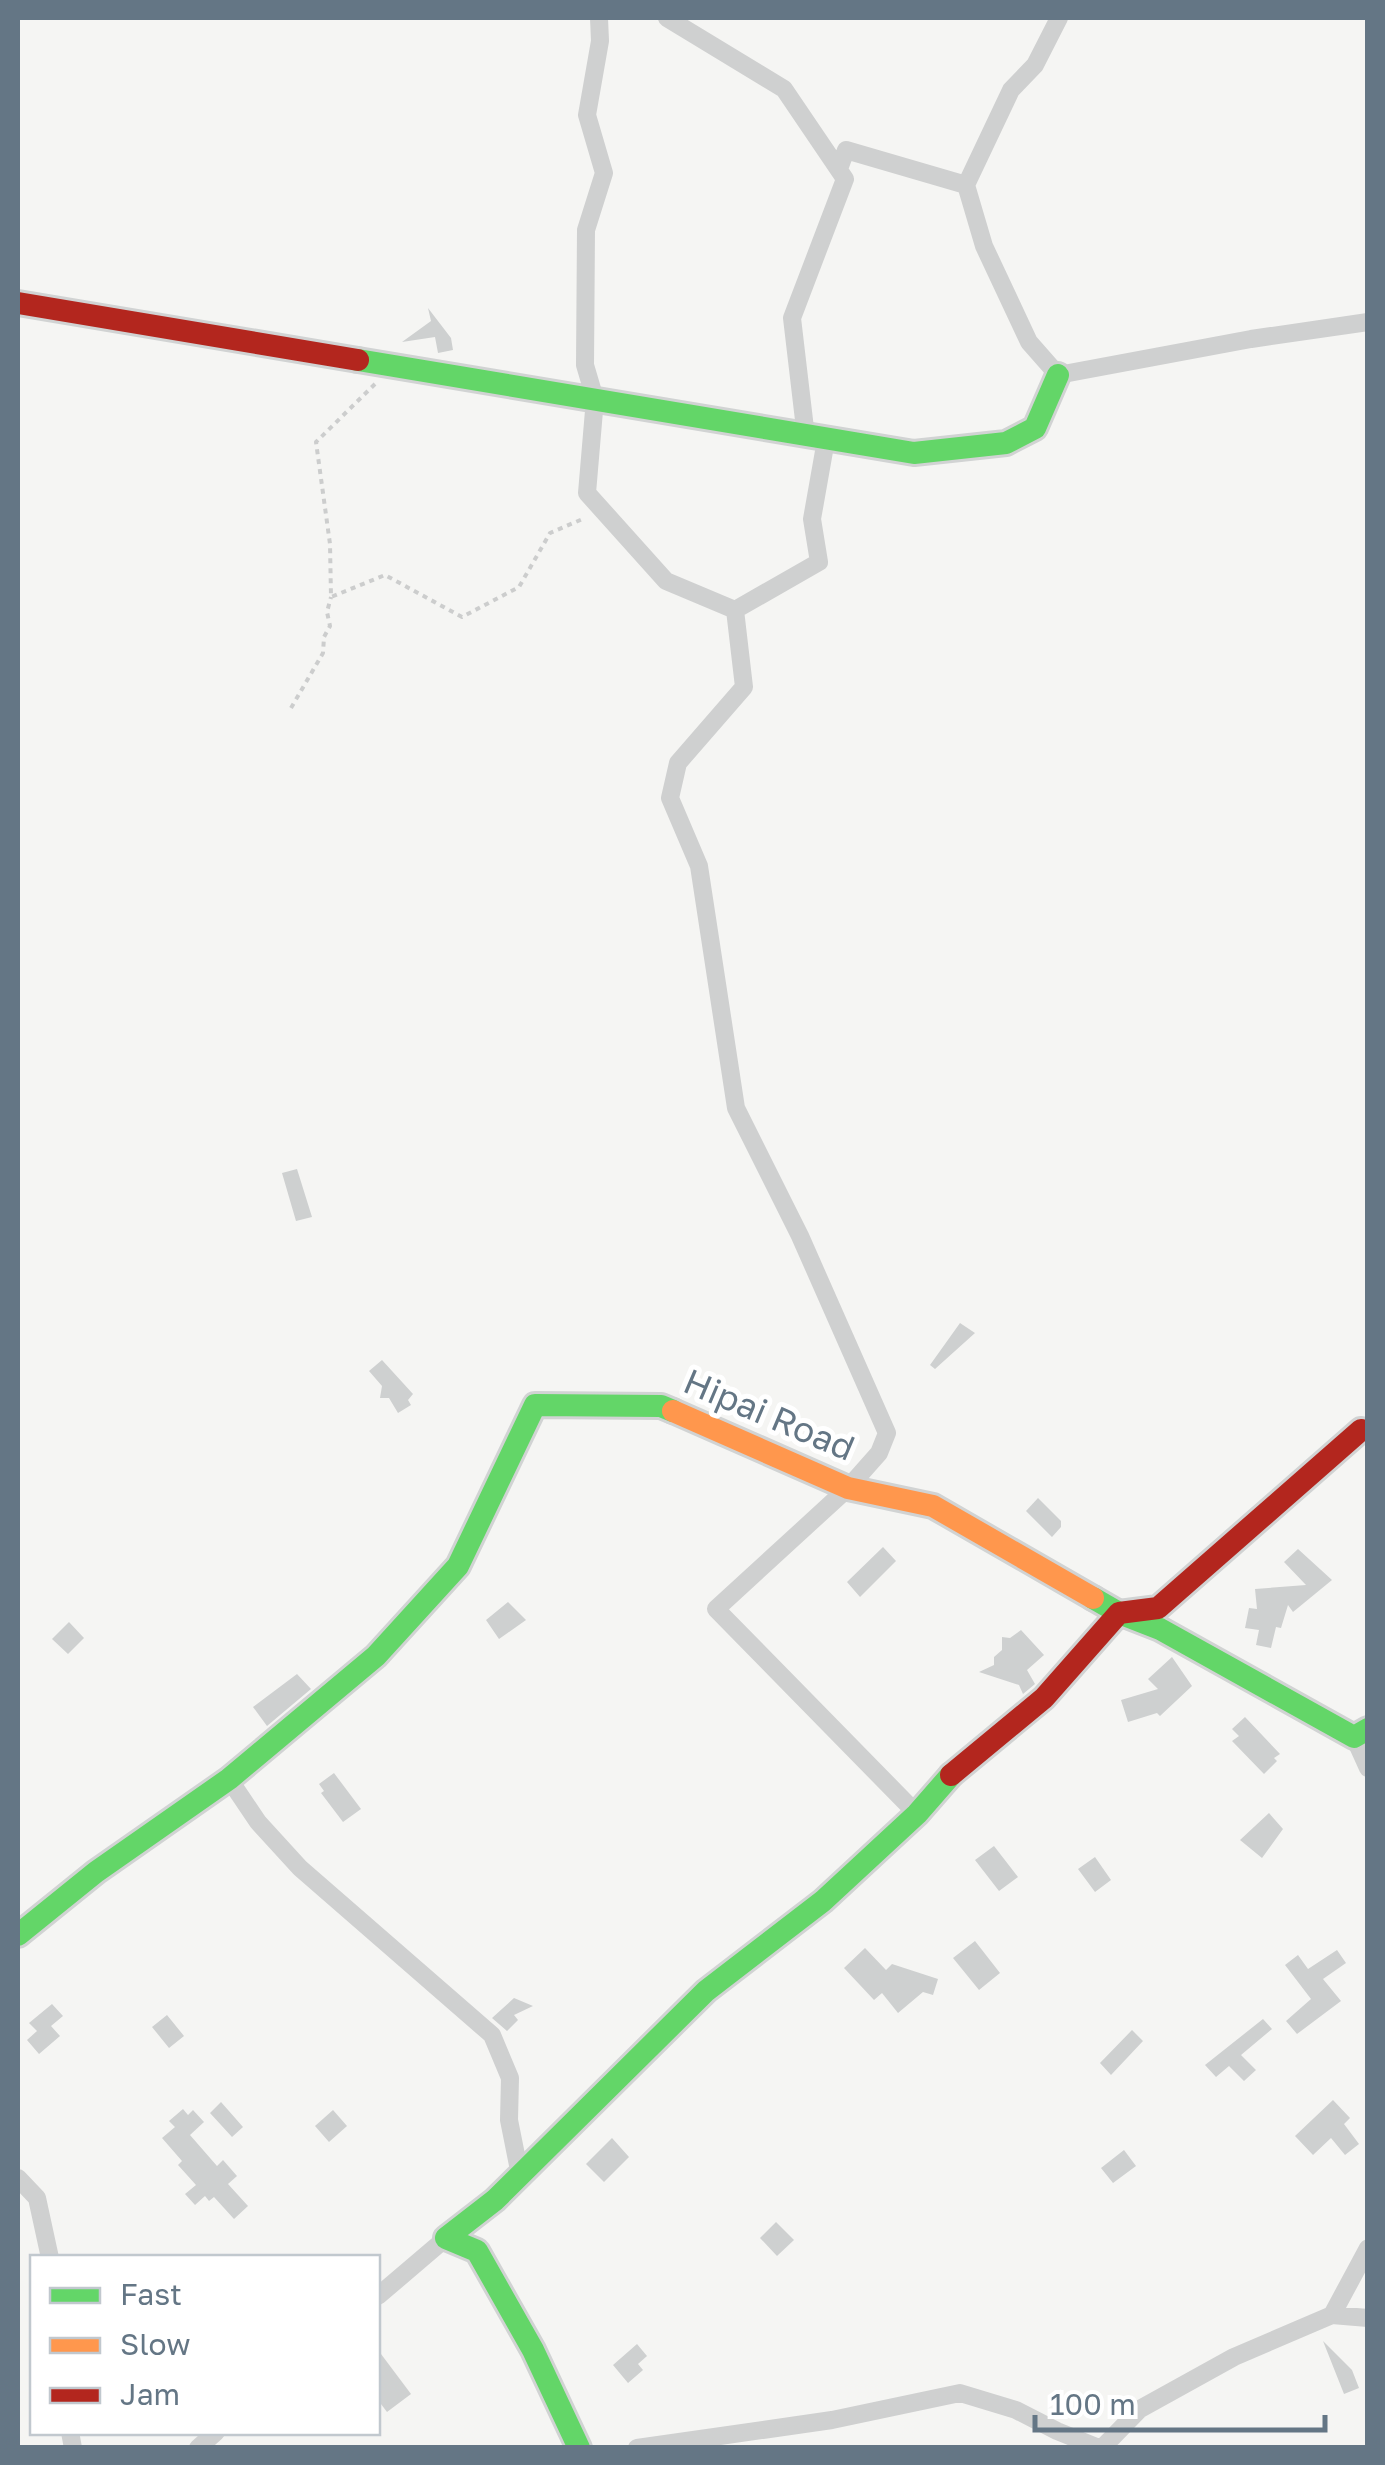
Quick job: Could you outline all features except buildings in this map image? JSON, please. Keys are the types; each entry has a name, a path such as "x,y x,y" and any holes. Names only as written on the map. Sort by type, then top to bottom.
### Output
{"street":[{"path":"599,18 600,41 587,114 604,173 586,230 585,365 595,399 588,493 666,581 735,610"},
{"path":"667,18 784,89 846,179 792,318 816,438 812,519 819,562 735,610"},
{"path":"1058,375 1029,342 984,246 966,185 1011,90 1034,66 1059,18"},
{"path":"839,169 846,150 966,185"},
{"path":"18,303 914,453 1006,442 1035,428 1058,375"},
{"path":"1058,375 1368,322"},
{"path":"735,610 744,687 678,763 670,798 699,866 736,1108 800,1236 888,1433 879,1454 848,1488 716,1610 917,1814"},
{"name":"Hipai Road","path":"18,1934 96,1872 229,1779 376,1656 458,1566 535,1405 661,1406 848,1488 933,1506 1119,1612 1160,1629 1361,1733"},
{"path":"380,2294 495,2200 706,1992 823,1900 917,1814 955,1770 1044,1698 1119,1612 1158,1608 1361,1430"},
{"path":"1361,1733 1368,1768"},
{"path":"229,1779 258,1822 300,1868 492,2035 510,2078 509,2120 520,2175"},
{"path":"18,2178 38,2198 49,2255"},
{"path":"446,2238 476,2251 533,2350 579,2448"},
{"path":"1332,2315 1368,2248"},
{"path":"636,2448 832,2420 960,2392 1016,2410 1057,2432 1101,2448 1140,2409 1234,2357 1332,2315 1368,2318"}],"path":[{"path":"291,708 322,653 330,626 330,544 316,442 394,366"},
{"path":"331,597 385,576 462,617 519,587 550,532 604,511"}],"traffic: fast":[{"path":"358,360 914,453 1006,443 1035,428 1058,375"},
{"path":"18,1935 96,1872 229,1779 376,1656 458,1566 535,1405 661,1406 673,1411"},
{"path":"1093,1598 1160,1629 1354,1737 1368,1729"},
{"path":"579,2448 533,2350 477,2251 446,2238 495,2200 706,1991 823,1901 917,1814 951,1775"}],"traffic: slow":[{"path":"673,1411 848,1488 933,1506 1093,1598"}],"traffic: jam":[{"path":"18,303 358,360"},
{"path":"951,1775 1044,1698 1119,1613 1158,1608 1361,1430"}]}
